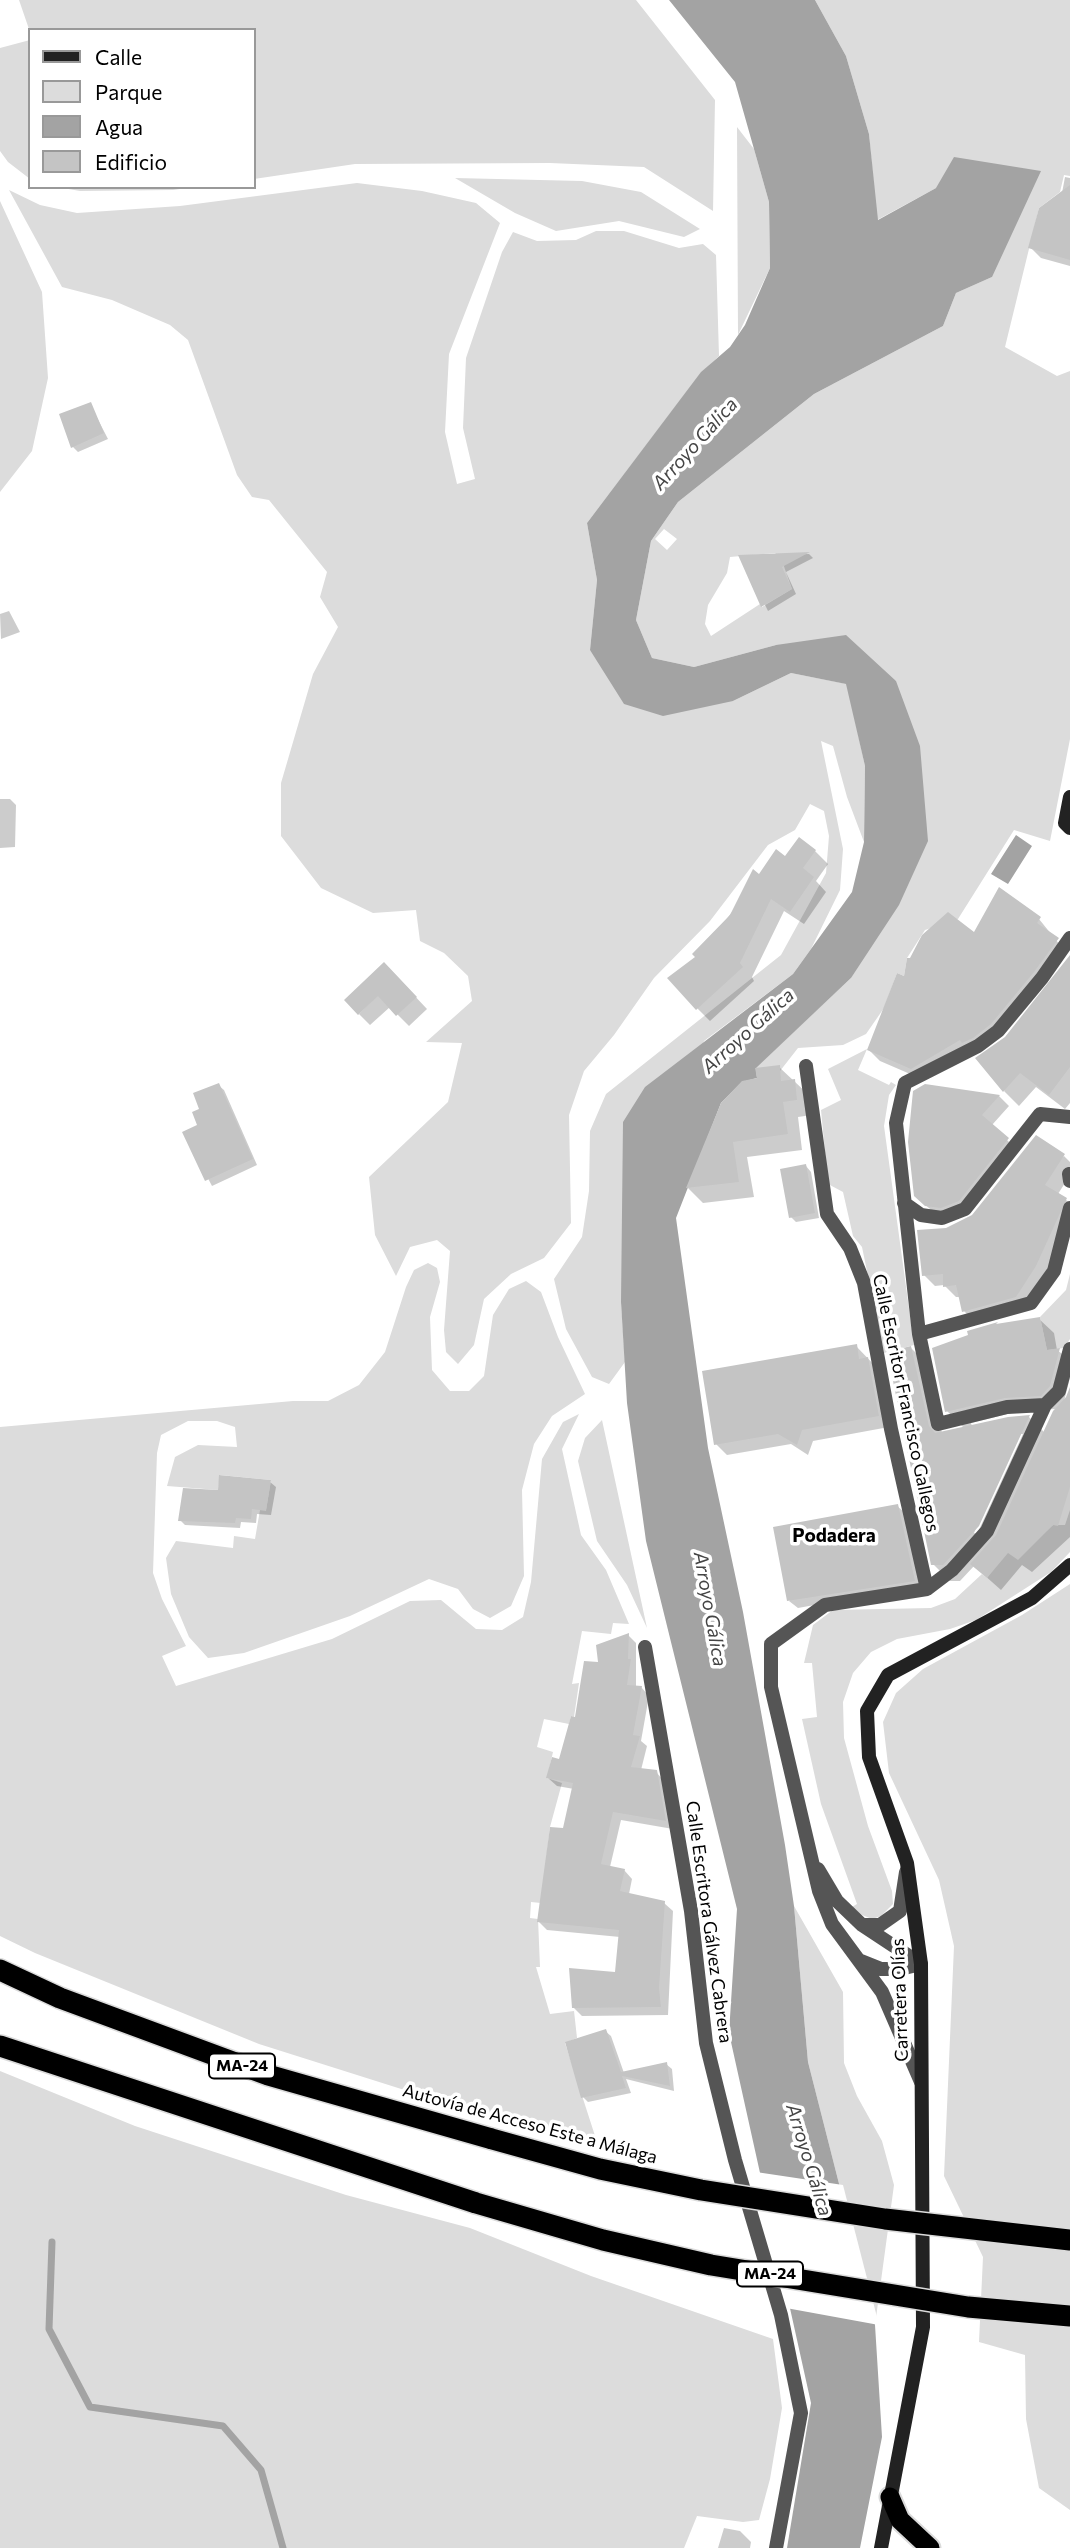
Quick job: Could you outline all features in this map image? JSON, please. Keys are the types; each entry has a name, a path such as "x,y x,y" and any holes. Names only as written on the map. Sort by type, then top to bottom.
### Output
{"highway":[{"name":"Autovía de Acceso Este a Málaga","path":"0,1970 60,1998 268,2076 600,2169 701,2190 885,2219 1070,2240"},
{"name":"MA-24","path":"0,2046 476,2203 603,2240 711,2264 968,2307 1070,2316"},
{"path":"890,2497 900,2520 930,2548"}],"main road":[{"path":"1070,797 1065,823 1070,828"},
{"name":"Carretera Olías","path":"881,2548 923,2327 921,1964 907,1863 869,1757 867,1711 888,1675 1032,1598 1070,1565"}],"street":[{"path":"1045,1405 1006,1407 938,1424 919,1334 896,1123 905,1083 978,1046 998,1031 1042,978 1070,937"},
{"name":"Calle Escritor Francisco Gallegos","path":"806,1066 827,1214 850,1248 864,1283 891,1429 927,1589"},
{"path":"904,1203 921,1215 942,1218 965,1209 1040,1114 1070,1116"},
{"path":"919,1334 1031,1303 1054,1271 1070,1208"},
{"path":"921,2082 882,1992 832,1924 819,1891 771,1687 771,1644 825,1605 927,1589 953,1570 987,1531 1045,1405 1059,1391 1070,1349"},
{"name":"Calle Escritora Gálvez Cabrera","path":"645,1647 691,1911 706,2043 735,2160 781,2315 801,2413 776,2548"},
{"path":"812,1858 836,1901 862,1925 921,1964"},
{"path":"862,1925 880,1925 900,1911 907,1863"},
{"path":"861,1961 881,1969 900,1969 921,1964"}],"green space":[{"path":"19,0 636,0 715,100 713,211 644,167 550,163 355,164 256,179 256,28 29,28"},
{"path":"815,0 1070,0 1070,176 1064,175 1060,192 1039,208 1005,347 1057,376 1070,371 1070,739 1050,841 1014,830 958,919 925,930 907,958 904,976 897,973 884,1008 866,1034 843,1045 798,1048 780,1071 755,1068 851,978 896,681 776,645 694,667 652,658 636,620 651,541 678,502 814,394 943,326 956,293 992,277 936,188 877,220 869,134 846,56","holes":["664,529 677,539 667,550 655,539","775,553 781,558 792,589 762,607 760,604 711,636 705,624 708,605 727,573 730,557"]},
{"path":"28,41 28,177 8,162 0,151 0,48"},
{"path":"737,127 754,149 769,202 770,268 738,335"},
{"path":"455,178 582,181 641,192 700,229 684,237 619,221 556,231 515,213"},
{"path":"357,183 422,191 476,203 500,223 449,354 445,432 457,484 475,479 463,428 466,358 502,252 513,232 537,241 576,240 596,231 624,231 679,248 703,244 716,255 719,356 701,373 587,523 597,580 590,650 733,701 791,673 847,684 865,766 864,842 847,797 833,746 821,741 843,849 840,890 811,949 793,974 704,1041 621,1302 625,1362 609,1384 592,1377 566,1329 554,1279 582,1237 589,1191 590,1131 606,1094 781,955 826,873 829,836 824,811 810,804 795,830 768,845 710,921 654,978 614,1035 584,1071 569,1115 571,1223 544,1258 511,1274 484,1299 474,1345 458,1364 446,1352 444,1330 450,1251 437,1240 410,1247 396,1276 375,1235 369,1177 448,1102 462,1043 426,1042 472,1001 468,976 444,953 420,941 416,910 373,913 321,888 281,836 281,783 313,674 338,627 320,597 327,572 269,500 252,497 237,475 188,340 170,325 112,300 62,287 9,190 40,205 77,213 180,206"},
{"path":"68,189 180,189 173,190"},
{"path":"0,201 42,292 48,378 32,451 0,492"},
{"path":"867,1049 858,1070 889,1085 891,1082 896,1085 889,1095 884,1126 914,1345 884,1353 862,1247 853,1236 843,1192 828,1184 821,1110 841,1100 828,1069"},
{"path":"428,1263 437,1268 440,1282 430,1317 432,1370 450,1391 469,1391 484,1376 493,1315 509,1289 526,1281 541,1292 558,1337 585,1394 552,1416 534,1444 522,1490 524,1576 511,1606 490,1618 473,1609 458,1589 429,1579 350,1616 244,1653 208,1658 189,1637 171,1594 166,1558 176,1541 233,1548 234,1536 255,1539 260,1510 266,1510 271,1480 220,1475 218,1490 167,1486 175,1457 198,1445 237,1447 235,1427 217,1421 188,1421 161,1435 157,1453 153,1573 162,1599 186,1646 162,1656 176,1686 332,1639 410,1601 441,1600 476,1629 502,1630 523,1617 531,1582 542,1459 563,1422 579,1414 562,1449 581,1535 606,1570 629,1624 613,1623 611,1634 582,1631 572,1684 579,1683 574,1717 571,1716 569,1724 544,1719 537,1747 553,1752 547,1778 562,1783 550,1827 541,1903 531,1902 530,1918 538,1919 540,1967 536,1967 550,2014 574,2011 577,2038 565,2043 597,2142 474,2112 259,2044 35,1953 0,1936 0,1427 293,1401 328,1401 359,1385 385,1352 414,1270"},
{"path":"1070,1274 1070,1339 1064,1348 1047,1350 1040,1317 1066,1290"},
{"path":"602,1420 647,1628 627,1585 597,1541 578,1461 585,1438"},
{"path":"1070,1510 1070,1552 1051,1572 976,1620 950,1629 897,1639 871,1652 853,1673 843,1702 844,1738 868,1826 892,1891 893,1904 881,1916 872,1919 862,1915 852,1907 857,1904 821,1804 802,1719 817,1717 812,1663 804,1663 813,1625 833,1610 931,1608 955,1599 982,1574 987,1578 1005,1551 1031,1545 1053,1525 1065,1525"},
{"path":"1070,1584 1070,2510 1039,2488 1026,2419 1025,2355 979,2342 983,2257 944,2176 954,1946 939,1880 889,1773 883,1722 896,1693 923,1669 1022,1615"},
{"path":"794,1906 843,1992 844,2063 857,2096 882,2141 894,2185 875,2325 808,2062"},
{"path":"0,2071 135,2126 346,2195 470,2228 591,2276 773,2339 782,2408 770,2479 759,2520 743,2522 697,2516 684,2548 0,2548"}],"water":[{"name":"Arroyo Gálica","path":"669,0 815,0 846,56 869,134 878,220 936,188 954,157 1041,171 992,277 956,293 943,326 814,394 678,502 651,541 636,620 652,658 694,667 776,645 846,635 896,681 920,746 928,841 899,905 851,978 756,1068 757,1078 742,1082 721,1103 676,1218 708,1448 743,1612 785,1845 794,1906 808,2062 875,2325 882,2437 860,2548 787,2548 811,2403 729,2033 737,1909 646,1541 627,1403 621,1302 623,1122 645,1087 793,974 852,892 864,842 865,766 846,684 791,673 733,701 663,716 624,704 590,650 597,580 587,523 701,372 730,347 745,325 770,268 769,202 735,82"},
{"path":"1016,835 1032,846 1008,884 991,874"}],"pier":[{"path":"756,2172 843,2185 879,2325 786,2308"}],"building":[{"path":"1070,185 1070,260 1028,248 1039,208"},
{"path":"91,402 104,433 71,448 59,414"},
{"path":"810,552 782,567 792,589 761,607 738,555"},
{"path":"799,837 816,850 803,868 814,877 790,912 771,899 740,963 743,967 696,1010 667,978 695,957 692,954 730,915 753,869 759,874 776,849 785,856"},
{"path":"999,887 1041,917 1037,923 1059,938 1034,972 991,1024 973,1038 962,1043 960,1040 911,1069 867,1050 897,973 904,976 907,958 910,958 922,935 948,912 974,932"},
{"path":"1070,955 1070,1067 1049,1095 1020,1073 1003,1092 975,1058 1005,1037"},
{"path":"384,962 417,997 396,1016 378,996 358,1015 344,1000"},
{"path":"780,1065 781,1081 795,1079 797,1100 783,1102 788,1134 733,1142 739,1182 686,1188 721,1103 742,1081 757,1078 755,1068"},
{"path":"219,1083 253,1159 205,1181 182,1132 197,1125 192,1112 199,1109 193,1093"},
{"path":"925,1084 1000,1095 982,1115 1009,1138 959,1201 941,1208 925,1206 914,1196 908,1142 913,1091"},
{"path":"1036,1135 1065,1154 1045,1185 1067,1198 1036,1266 1016,1297 962,1312 956,1285 943,1287 943,1274 922,1276 917,1230 946,1228 972,1215"},
{"path":"806,1164 815,1213 789,1218 780,1169"},
{"path":"1040,1317 1047,1350 1060,1348 1050,1386 1041,1396 1005,1398 945,1412 932,1348 968,1335 967,1331 998,1322 996,1324"},
{"path":"857,1344 859,1359 868,1357 879,1416 802,1430 797,1445 778,1434 714,1445 702,1371"},
{"path":"911,1346 929,1426 935,1433 1008,1417 1030,1415 979,1526 943,1565 931,1565 887,1352"},
{"path":"1070,1387 1070,1487 1058,1526 1053,1525 1018,1560 1008,1553 987,1578 970,1564 996,1535 1053,1411 1066,1397"},
{"path":"219,1475 271,1480 266,1511 252,1509 251,1519 236,1518 235,1523 178,1521 183,1488 218,1490"},
{"path":"898,1504 915,1581 787,1601 773,1527"},
{"path":"629,1633 628,1659 631,1659 627,1685 642,1686 633,1735 640,1736 631,1767 657,1770 666,1821 613,1812 601,1864 625,1869 620,1891 665,1901 659,1988 661,2007 572,2008 569,1968 615,1972 619,1930 537,1922 550,1827 563,1828 573,1783 546,1778 552,1757 559,1759 571,1716 575,1717 584,1661 598,1662 596,1645"},
{"path":"606,2029 621,2072 667,2062 670,2086 622,2076 626,2088 581,2098 565,2042"}],"waterway":[{"path":"52,2242 49,2329 90,2407 223,2426 261,2470 283,2548"}],"district":[{"name":"Podadera","path":"834,1536"}]}
